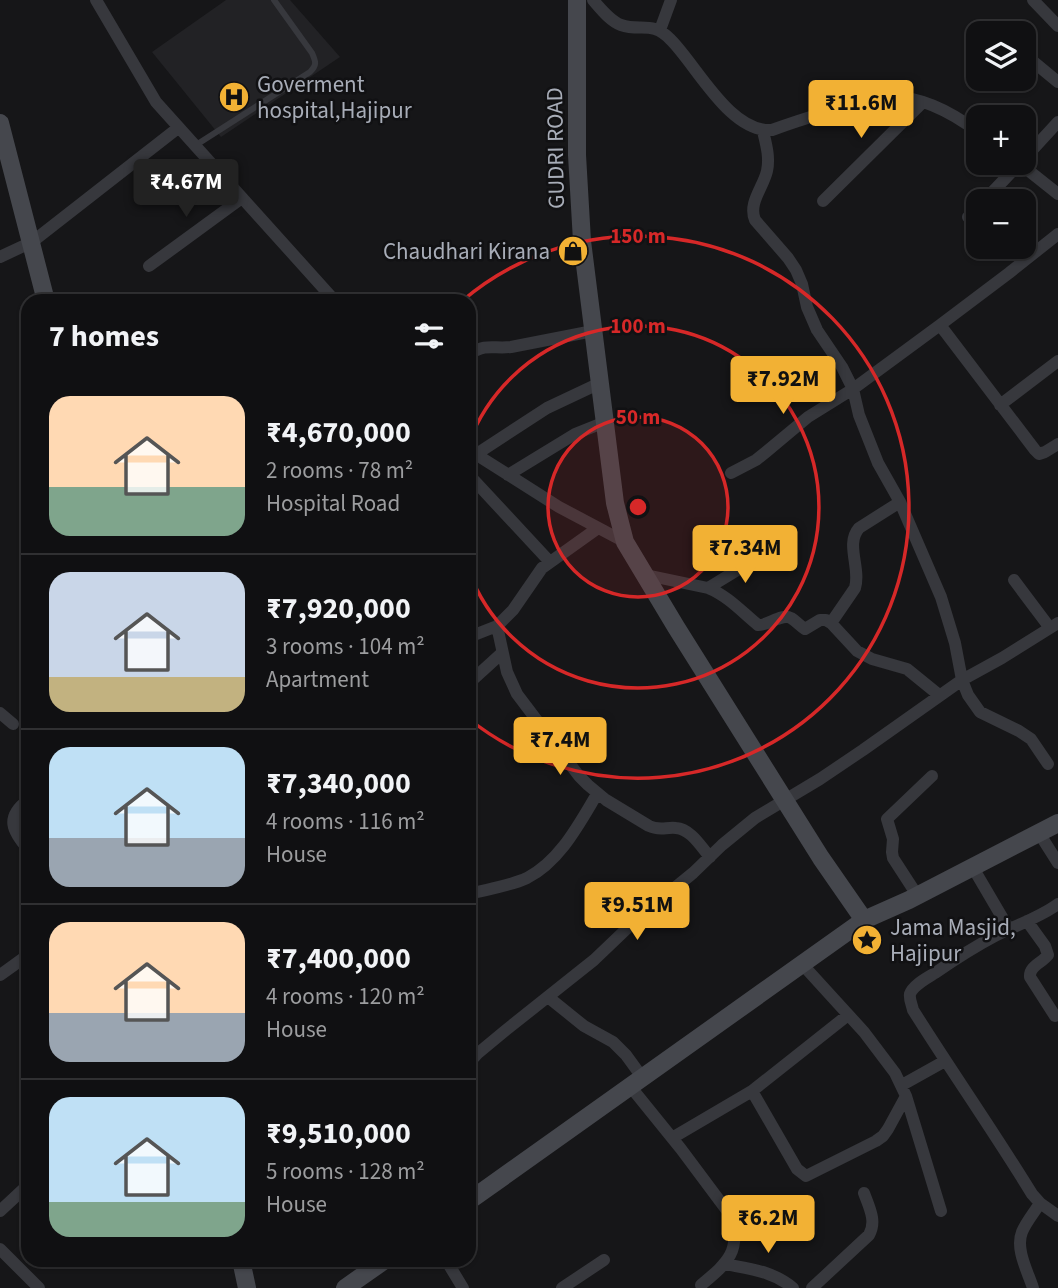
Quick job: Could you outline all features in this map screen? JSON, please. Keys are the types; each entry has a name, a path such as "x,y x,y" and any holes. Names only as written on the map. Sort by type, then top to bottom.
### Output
{"street":[{"path":"96,0 156,102 329,294"},
{"name":"GUDRI ROAD","path":"577,0 577,155 582,242 615,503 625,542 717,695 863,920"},
{"path":"593,0 620,24 649,26 660,30 670,38 733,114 763,131 875,97 896,97 923,102 966,124"},
{"path":"660,30 671,0"},
{"path":"1033,0 1058,26"},
{"path":"1036,64 1058,82"},
{"path":"823,201 923,102"},
{"path":"1036,146 1058,122"},
{"path":"0,123 44,294"},
{"path":"0,257 32,242 178,128"},
{"path":"763,131 769,162 752,212 755,220 796,270 817,330 853,389 859,415 878,463 900,502 945,607 962,680 980,712 1025,734 1048,764"},
{"path":"995,189 1008,175"},
{"path":"1034,175 1058,194"},
{"path":"149,266 242,198"},
{"path":"731,473 756,460 808,416 853,389 1058,234"},
{"path":"940,325 1035,450 1039,453 1045,452 1058,444"},
{"path":"476,351 483,347 511,347 593,331"},
{"path":"1000,405 1058,361"},
{"path":"476,450 547,408 600,383"},
{"path":"508,475 575,434 604,422"},
{"path":"476,455 559,507 625,542"},
{"path":"476,475 489,463"},
{"path":"476,483 550,562"},
{"path":"831,623 857,582 853,545 855,532 900,502"},
{"path":"476,634 496,626 513,610 542,568 598,528"},
{"path":"708,588 765,553"},
{"path":"646,575 708,588 726,597 762,626 785,617 805,629 820,620 826,620 865,657 907,668 939,695"},
{"path":"476,1055 594,960 755,818 820,779 962,680 1054,625 1014,580"},
{"path":"496,626 511,684 579,776 597,794 656,829 685,830 710,857"},
{"path":"476,677 502,653"},
{"path":"0,713 13,724"},
{"path":"917,895 894,858 893,839 887,819 932,776"},
{"path":"476,892 524,879 548,863 568,839 597,794"},
{"path":"21,807 12,824 21,841"},
{"path":"476,1195 863,920 1058,823"},
{"path":"1039,833 1058,863"},
{"path":"972,866 1009,929"},
{"path":"1058,904 966,953 924,980 910,994 913,1010 1032,1194 1058,1216"},
{"path":"1027,921 1045,946 1048,956 1032,968 1030,977 1055,1016"},
{"path":"0,975 21,960"},
{"path":"802,964 879,1049 904,1091 942,1211"},
{"path":"548,997 584,1026 613,1042 625,1055 636,1081 672,1138 730,1216 734,1227 733,1251 725,1264 701,1285"},
{"path":"672,1138 752,1091 848,1015"},
{"path":"752,1091 797,1169 806,1176 883,1136 904,1091 945,1060"},
{"path":"0,1211 21,1192"},
{"path":"812,1288 869,1235 873,1223 864,1193"},
{"path":"1034,1288 1020,1242 1021,1233 1040,1203"},
{"path":"0,1249 38,1288"},
{"path":"562,1288 604,1260"},
{"path":"725,1264 773,1274 793,1288"},
{"path":"242,1267 247,1288"},
{"path":"345,1288 375,1267"},
{"path":"450,1267 463,1288"}],"lane":[{"path":"194,146 315,67 313,53 274,0"}],"shaded area":[{"name":"Goverment hospital,Hajipur","path":"226,0 290,0 340,57 221,137 152,52"}],"place":[{"name":"Goverment hospital,Hajipur","path":"234,97"},
{"name":"Chaudhari Kirana","path":"573,251"},
{"name":"Jama Masjid, Hajipur","path":"867,940"}]}
